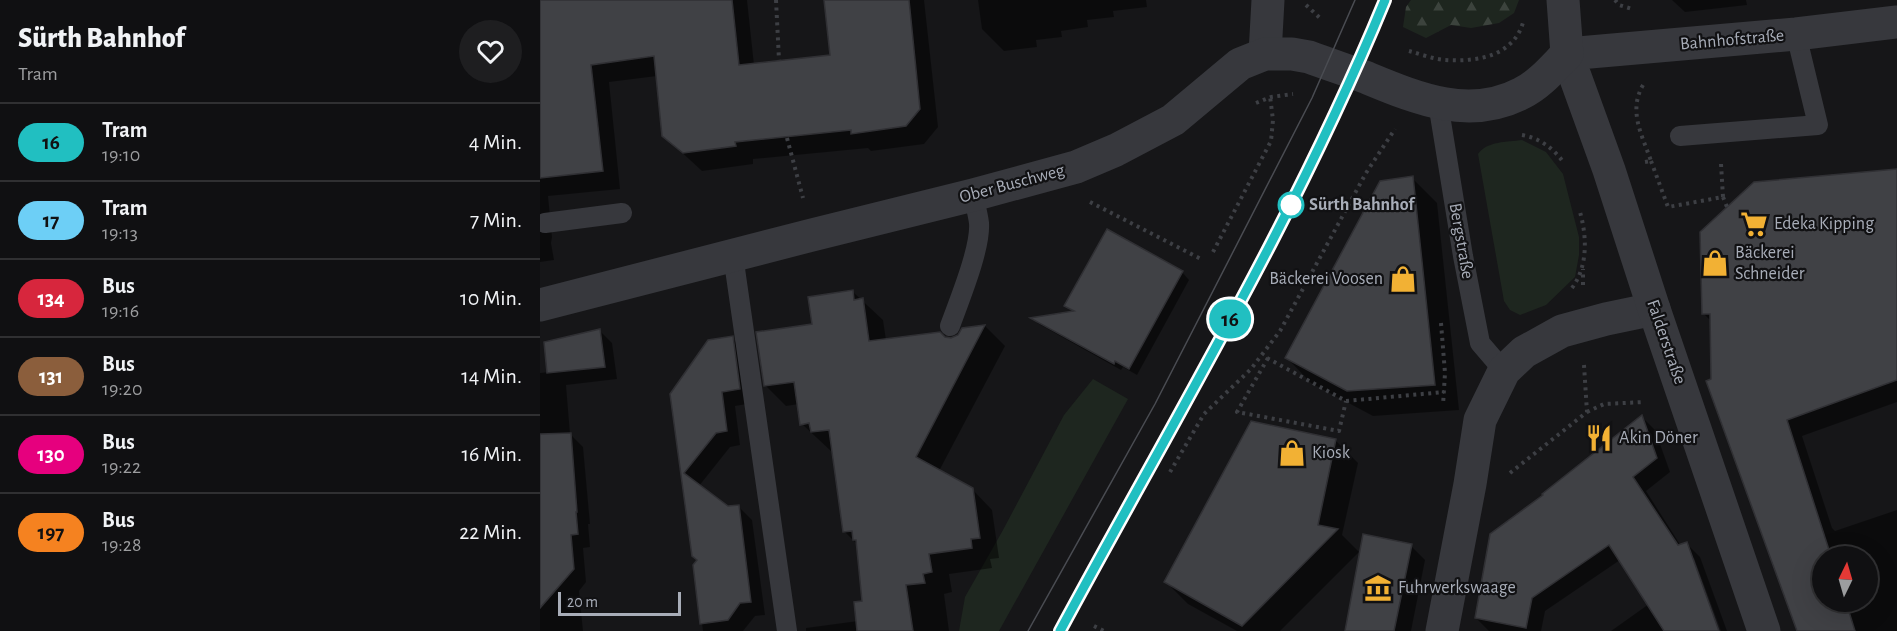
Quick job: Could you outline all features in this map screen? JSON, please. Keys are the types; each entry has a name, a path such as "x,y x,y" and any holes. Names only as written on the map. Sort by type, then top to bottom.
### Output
{"street":[{"path":"1268,0 1265,54 1292,54 1309,57 1411,96 1438,103 1469,107 1497,103 1523,93 1545,77 1567,54"},
{"name":"Falderstraße","path":"1563,0 1567,54 1609,170 1764,631"},
{"name":"Bahnhofstraße","path":"1567,54 1796,34 1897,22"},
{"name":"Ober Buschweg","path":"540,305 1076,167 1116,150 1173,120 1240,64 1265,54"},
{"path":"1442,631 1480,420 1504,371 1524,352 1562,331 1606,318 1654,309"}],"lane":[{"path":"1680,136 1818,125 1796,34"},
{"name":"Bergstraße","path":"1438,103 1462,256 1480,343 1504,371"},
{"path":"950,326 974,254 979,224 973,195"},
{"path":"545,223 622,213"},
{"path":"733,255 787,631"}],"path":[{"path":"776,0 779,60"},
{"path":"1301,0 1318,17 1327,20"},
{"path":"1398,48 1444,60 1481,59 1509,47 1521,30 1526,11"},
{"path":"1213,252 1271,141 1273,120 1271,97"},
{"path":"1170,472 1204,414 1251,369 1280,331 1366,173 1396,128"},
{"path":"1718,134 1723,197 1727,207"},
{"path":"787,138 812,235"},
{"path":"1651,161 1668,207 1723,197"},
{"path":"1088,201 1201,259"},
{"path":"1566,294 1574,287 1583,268 1585,243 1579,210"},
{"path":"1581,325 1587,412"},
{"path":"1263,355 1346,401 1444,392"},
{"path":"1268,358 1238,412 1339,431 1346,401"},
{"path":"1470,484 1501,480 1587,412 1604,404 1684,398"},
{"path":"1094,626 1104,631"}],"green space":[{"path":"1411,0 1519,0 1514,13 1499,23 1471,28 1451,25 1426,38 1403,27 1406,7"},
{"path":"1522,140 1546,152 1563,174 1579,237 1579,255 1575,277 1546,305 1520,315 1510,310 1504,301 1478,154 1492,144"},
{"path":"1093,379 1128,399 999,631 959,631 965,597 1064,415"}],"building":[{"path":"540,0 732,0 739,65 830,55 824,0 909,0 920,109 906,126 851,134 851,130 735,142 736,146 683,153 662,136 654,56 591,65 603,171 540,178"},
{"path":"1897,169 1897,380 1787,420 1828,546 1812,546 1812,612 1849,612 1855,631 1797,631 1706,381 1711,379 1710,314 1702,314 1700,232 1754,182"},
{"path":"1413,176 1435,385 1347,391 1285,358 1380,181"},
{"path":"1107,229 1183,271 1129,369 1115,361 1114,364 1030,318 1074,311 1064,306"},
{"path":"853,290 854,300 863,298 869,341 940,332 945,337 951,338 958,335 962,328 985,325 916,457 973,488 980,538 971,539 972,548 929,554 932,572 923,574 925,583 906,585 913,631 857,631 854,602 862,601 856,540 853,540 852,531 843,532 829,430 811,432 809,423 800,425 794,382 764,386 756,332 812,324 808,297"},
{"path":"600,329 605,367 547,373 544,342"},
{"path":"733,336 740,389 722,392 727,431 716,433 684,473 728,506 739,505 751,602 740,603 728,620 700,624 693,565 697,560 692,556 670,394 708,340"},
{"path":"1642,415 1657,458 1633,477 1678,545 1687,542 1719,631 1664,631 1609,545 1532,598 1526,628 1475,618 1490,534 1543,495"},
{"path":"1251,421 1336,439 1318,525 1338,529 1242,626 1164,582"},
{"path":"571,433 578,534 571,535 574,569 540,608 540,434"},
{"name":"Fuhrwerkswaage","path":"1363,534 1412,544 1394,631 1345,631"}],"tram line":[{"path":"1028,631 1155,404 1312,98 1355,0"},
{"path":"1060,631 1272,241 1350,81 1385,0"},
{"name":"16","path":"1060,631 1192,391 1295,196 1354,73 1385,0"}],"place":[{"name":"Sürth Bahnhof","path":"1291,205"},
{"name":"Edeka Kipping","path":"1754,224"},
{"name":"Bäckerei Schneider","path":"1715,263"},
{"name":"Bäckerei Voosen","path":"1403,279"},
{"name":"Akin Döner","path":"1599,438"},
{"name":"Kiosk","path":"1292,453"},
{"name":"Fuhrwerkswaage","path":"1378,588"}]}
